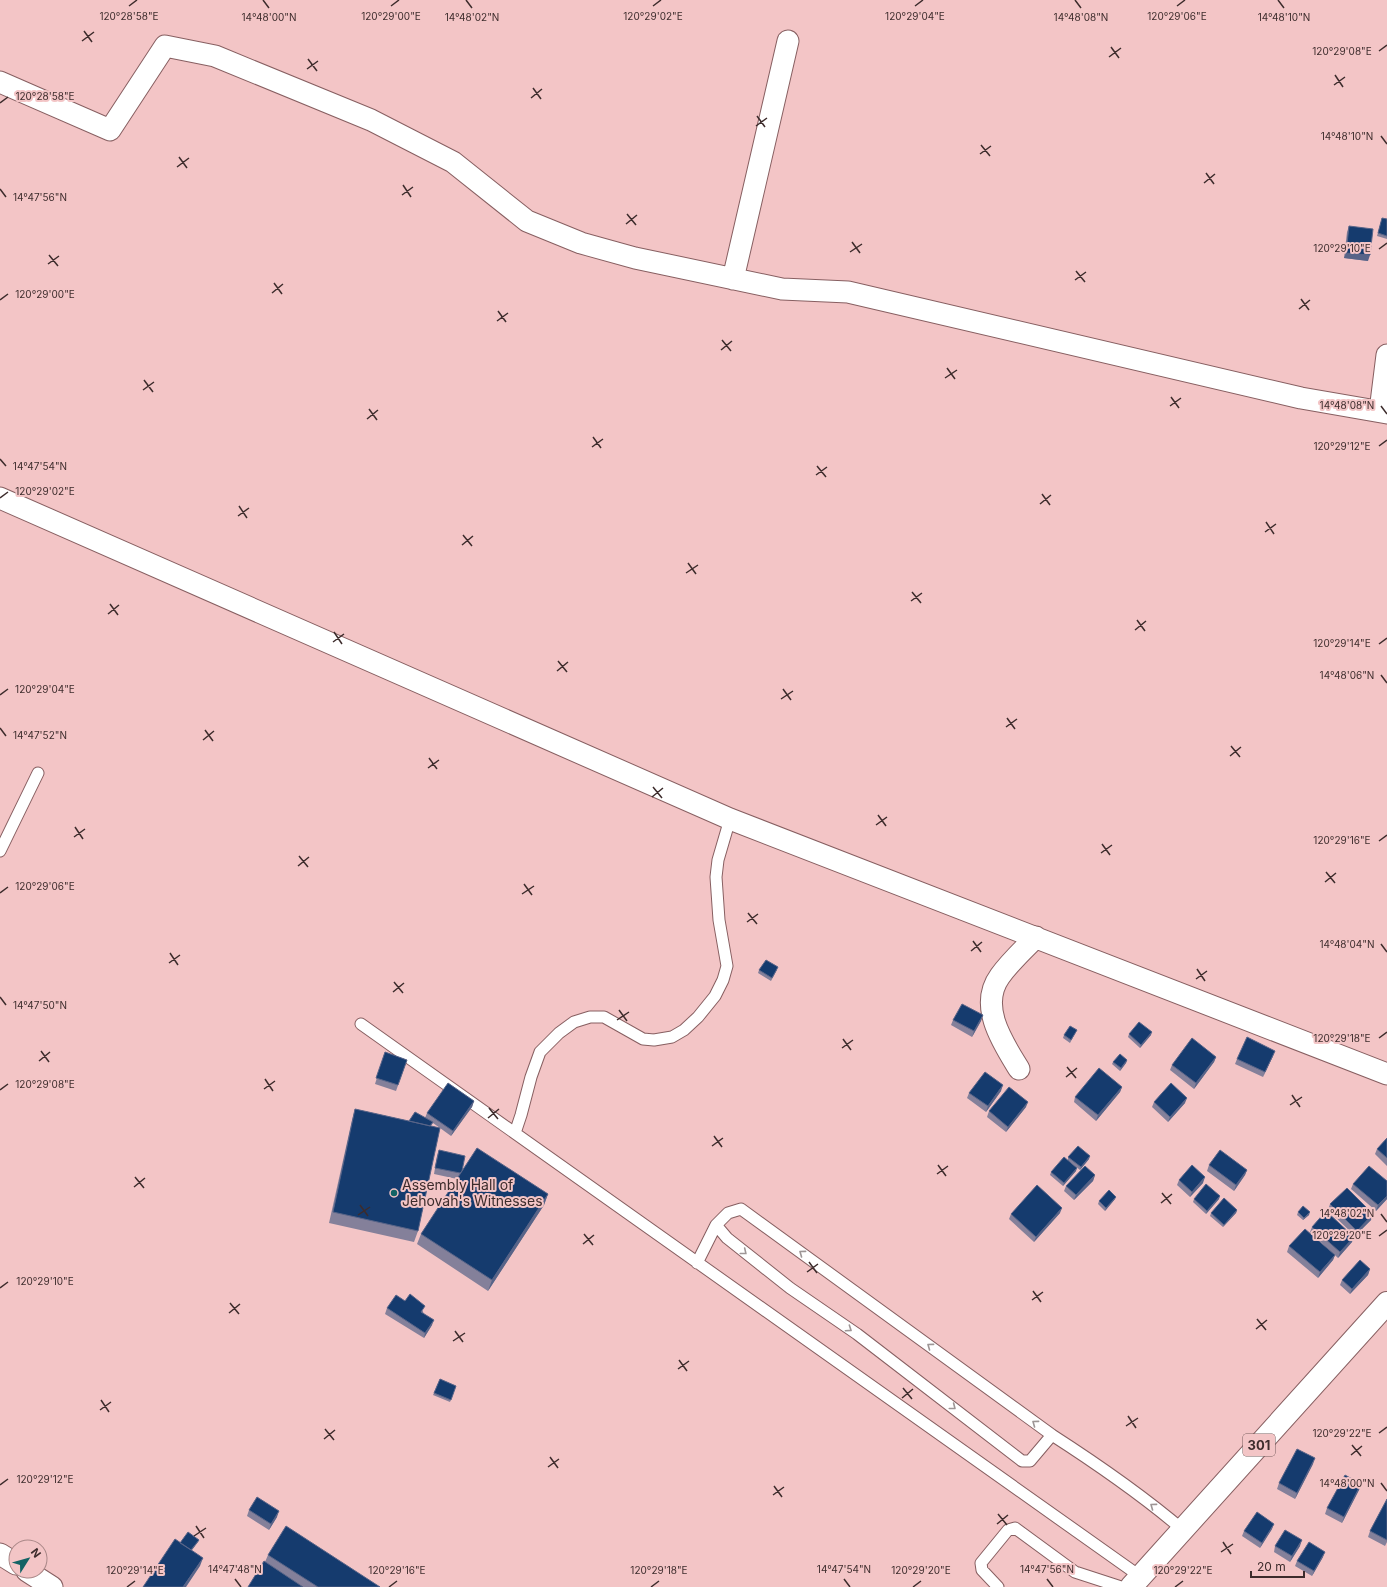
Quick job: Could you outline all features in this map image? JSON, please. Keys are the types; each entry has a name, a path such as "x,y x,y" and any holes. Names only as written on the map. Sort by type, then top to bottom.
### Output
{"main road":[{"name":"301","path":"1136,1582 1387,1303"}],"street":[{"path":"733,278 788,41"},
{"path":"0,82 110,130 165,46 215,56 371,120 453,162 527,221 581,243 635,258 782,289 848,292 1301,398 1384,412 1387,355"},
{"path":"0,498 730,819 1387,1074"},
{"path":"1019,1069 1001,1040 996,1027 992,1011 992,992 999,977 1011,962 1036,937"},
{"path":"40,1579 52,1587"}],"lane":[{"path":"0,851 38,773"},
{"path":"515,1134 531,1077 540,1052 559,1033 574,1022 590,1017 604,1017 643,1039 654,1040 672,1037 684,1030 698,1017 715,996 723,980 726,966 719,920 716,877 720,853 730,819"},
{"path":"361,1024 698,1263 1136,1582"},
{"path":"698,1263 716,1225 728,1213 741,1209 1052,1435 1073,1448 1166,1515 1183,1530"},
{"path":"716,1225 727,1238 790,1288 857,1334 1022,1460 1030,1461 1052,1435"},
{"path":"998,1587 982,1570 981,1563 1008,1530 1015,1528 1075,1572 1121,1587"}],"building":[{"path":"1382,218 1387,219 1387,236 1378,233"},
{"path":"1349,226 1373,229 1370,255 1346,253"},
{"path":"766,960 778,967 772,978 759,970"},
{"path":"962,1004 983,1015 974,1031 953,1020"},
{"path":"1139,1022 1152,1032 1141,1045 1129,1034"},
{"path":"1070,1026 1077,1030 1071,1040 1064,1035"},
{"path":"1247,1037 1275,1051 1265,1072 1237,1059"},
{"path":"1192,1038 1216,1057 1196,1083 1172,1065"},
{"path":"385,1052 407,1060 398,1085 376,1078"},
{"path":"1120,1054 1127,1060 1121,1068 1113,1062"},
{"path":"1099,1068 1122,1087 1098,1115 1075,1097"},
{"path":"985,1072 1003,1085 988,1106 969,1093"},
{"path":"448,1083 474,1101 453,1131 427,1113"},
{"path":"1171,1083 1187,1098 1170,1117 1154,1102"},
{"path":"1009,1087 1028,1102 1008,1127 989,1111"},
{"path":"355,1109 440,1128 418,1231 333,1212"},
{"path":"415,1112 433,1122 430,1126 409,1121"},
{"path":"1387,1138 1387,1158 1377,1149"},
{"path":"1078,1146 1090,1156 1081,1167 1068,1157"},
{"path":"477,1148 548,1194 492,1280 421,1234"},
{"path":"439,1150 465,1156 462,1171 460,1173 435,1168"},
{"path":"1220,1150 1247,1170 1236,1185 1209,1165"},
{"path":"1064,1157 1077,1168 1064,1183 1051,1172"},
{"path":"1192,1165 1205,1177 1192,1192 1179,1180"},
{"path":"1085,1166 1095,1175 1076,1195 1066,1186"},
{"path":"1369,1166 1387,1181 1387,1196 1378,1205 1353,1184"},
{"path":"1206,1184 1220,1196 1207,1211 1194,1199"},
{"path":"1037,1185 1062,1208 1036,1237 1011,1214"},
{"path":"1347,1188 1373,1214 1357,1231 1330,1204"},
{"path":"1109,1190 1116,1197 1106,1208 1099,1201"},
{"path":"1224,1198 1237,1210 1224,1225 1211,1213"},
{"path":"1303,1206 1310,1212 1304,1218 1298,1212"},
{"path":"1326,1211 1354,1237 1340,1252 1312,1227"},
{"path":"1305,1229 1335,1255 1320,1272 1289,1246"},
{"path":"1360,1260 1370,1269 1352,1289 1342,1280"},
{"path":"410,1294 425,1306 421,1312 434,1320 425,1333 387,1308 396,1295 405,1301"},
{"path":"440,1379 456,1386 451,1400 434,1393"},
{"path":"1297,1449 1315,1458 1297,1493 1279,1483"},
{"path":"1345,1475 1361,1484 1344,1517 1327,1508"},
{"path":"257,1497 279,1511 271,1524 249,1510"},
{"path":"1387,1499 1387,1540 1370,1531"},
{"path":"1257,1512 1274,1524 1262,1543 1244,1531"},
{"path":"286,1526 380,1587 318,1587 268,1555"},
{"path":"1285,1530 1302,1540 1292,1556 1275,1546"},
{"path":"188,1532 199,1540 191,1550 180,1543"},
{"path":"175,1539 203,1558 183,1587 143,1587"},
{"path":"1309,1542 1325,1552 1314,1571 1297,1561"},
{"path":"264,1561 303,1587 248,1587"}],"place":[{"name":"Assembly Hall of Jehovah's Witnesses","path":"394,1193"}]}
